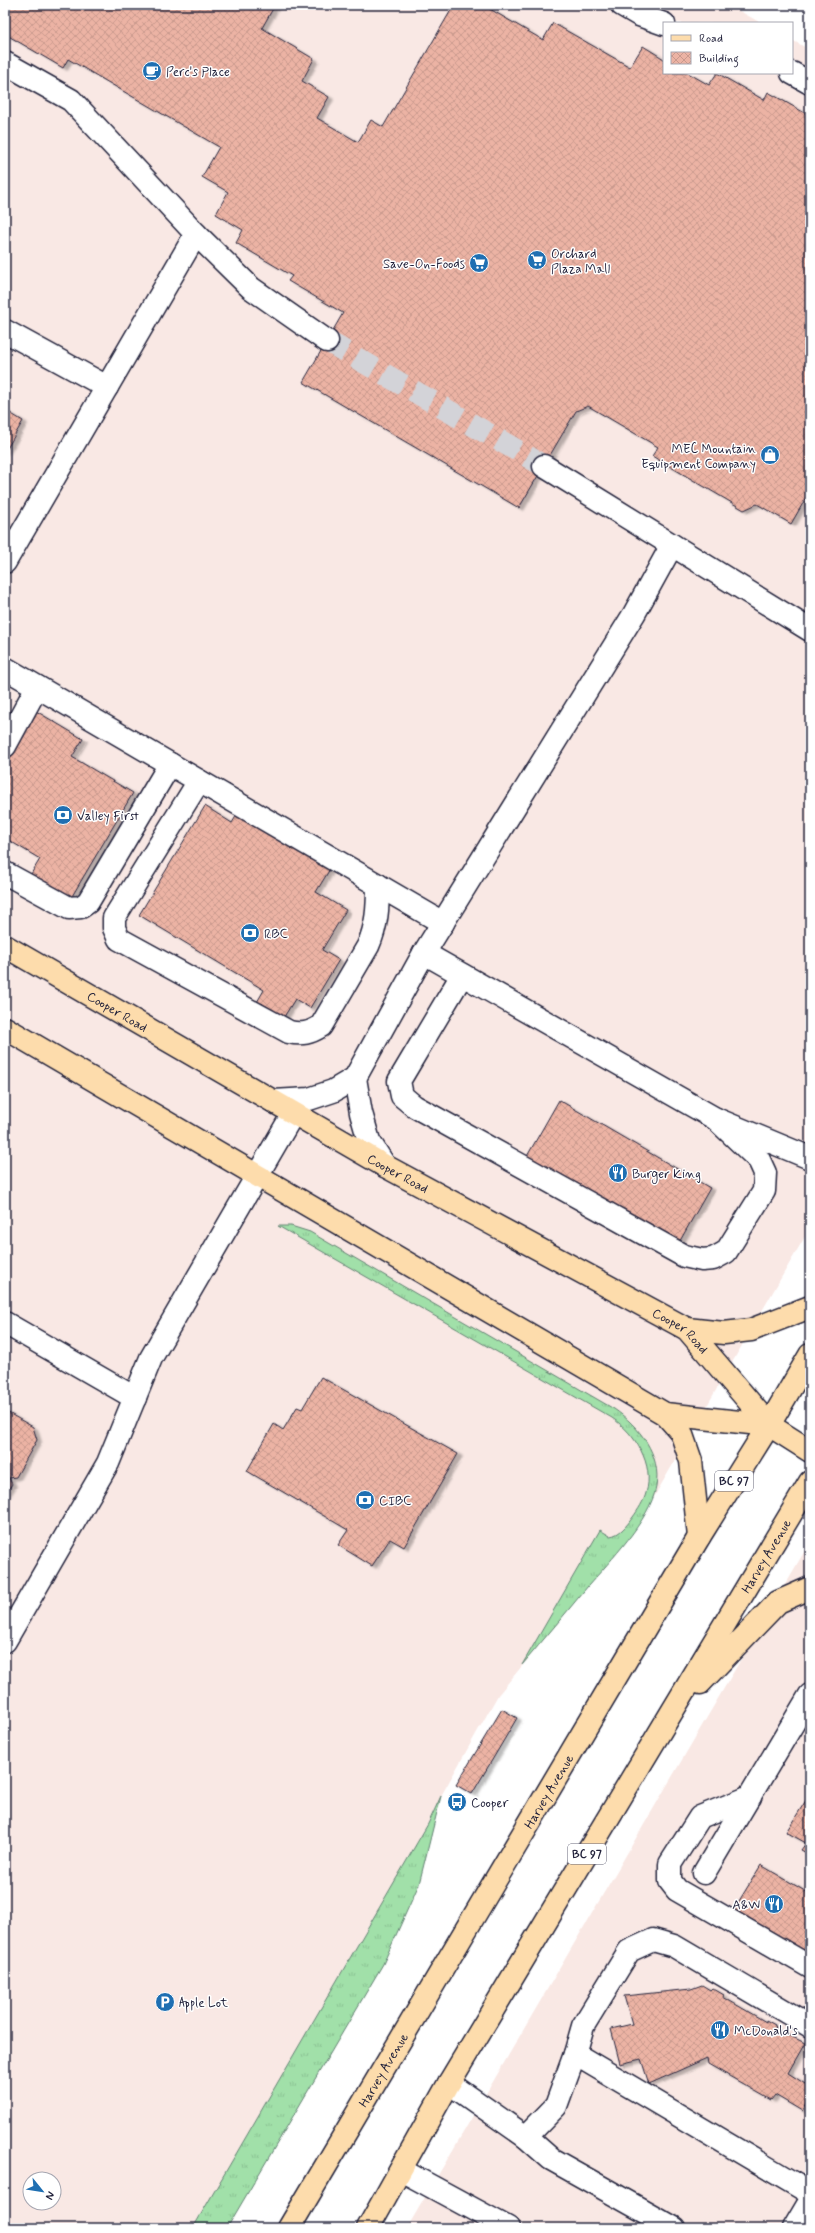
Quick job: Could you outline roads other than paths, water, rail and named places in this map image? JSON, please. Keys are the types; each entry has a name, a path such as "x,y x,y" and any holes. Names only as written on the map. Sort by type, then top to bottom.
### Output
{"main road":[{"name":"Cooper Road","path":"5,946 385,1166 687,1329 769,1425 810,1451"},
{"name":"Cooper Road","path":"5,1028 665,1414 769,1425"},
{"path":"687,1329 724,1333 752,1330 810,1307"},
{"name":"Harvey Avenue","path":"289,2228 699,1536 769,1425 810,1355"},
{"path":"665,1414 681,1432 691,1461 699,1536"},
{"name":"Harvey Avenue","path":"368,2228 402,2170 449,2083 810,1482"},
{"path":"673,1712 778,1602 810,1588"}],"lane":[{"path":"622,5 639,15 663,24"},
{"path":"5,62 71,100 196,234 250,288 327,341"},
{"path":"793,73 810,83"},
{"path":"5,562 196,234"},
{"path":"5,331 107,387"},
{"path":"544,466 810,630"},
{"path":"273,1101 309,1099 333,1091 355,1078 424,953 630,620 672,545"},
{"path":"5,668 443,923"},
{"path":"5,746 37,687"},
{"path":"5,873 69,908 81,907 88,902 170,764"},
{"path":"199,781 114,918 114,928 119,939 289,1032 300,1035 321,1026 368,946 374,933 378,915 378,885"},
{"path":"424,953 716,1119 810,1158"},
{"path":"462,975 399,1081 402,1096 414,1106 684,1256 702,1260 713,1259 726,1252 764,1191 765,1173 759,1160 716,1119"},
{"path":"355,1078 360,1113 369,1141 385,1166"},
{"path":"5,1641 108,1463 151,1358 294,1112"},
{"path":"5,1323 135,1398"},
{"path":"704,1873 810,1695"},
{"path":"750,1796 700,1817 670,1864 670,1881 677,1890 810,1967"},
{"path":"526,2137 556,2106 575,2054 583,2026 630,1951 653,1940 674,1946 810,2026"},
{"path":"575,2054 810,2193"},
{"path":"449,2083 526,2137 551,2159 674,2228"},
{"path":"402,2170 508,2228"},
{"path":"794,2228 810,2201"}],"tunnel":[{"path":"327,341 544,466"}],"place":[{"name":"Perc's Place","path":"152,71"},
{"name":"Orchard Plaza Mall","path":"537,260"},
{"name":"Save-On-Foods","path":"479,263"},
{"name":"MEC Mountain Equipment Company","path":"770,455"},
{"name":"Valley First","path":"63,815"},
{"name":"RBC","path":"250,933"},
{"name":"Burger King","path":"618,1173"},
{"name":"CIBC","path":"365,1500"},
{"name":"Cooper","path":"457,1802"},
{"name":"A&W","path":"774,1904"},
{"name":"Apple Lot","path":"165,2002"},
{"name":"McDonald's","path":"720,2030"}]}
